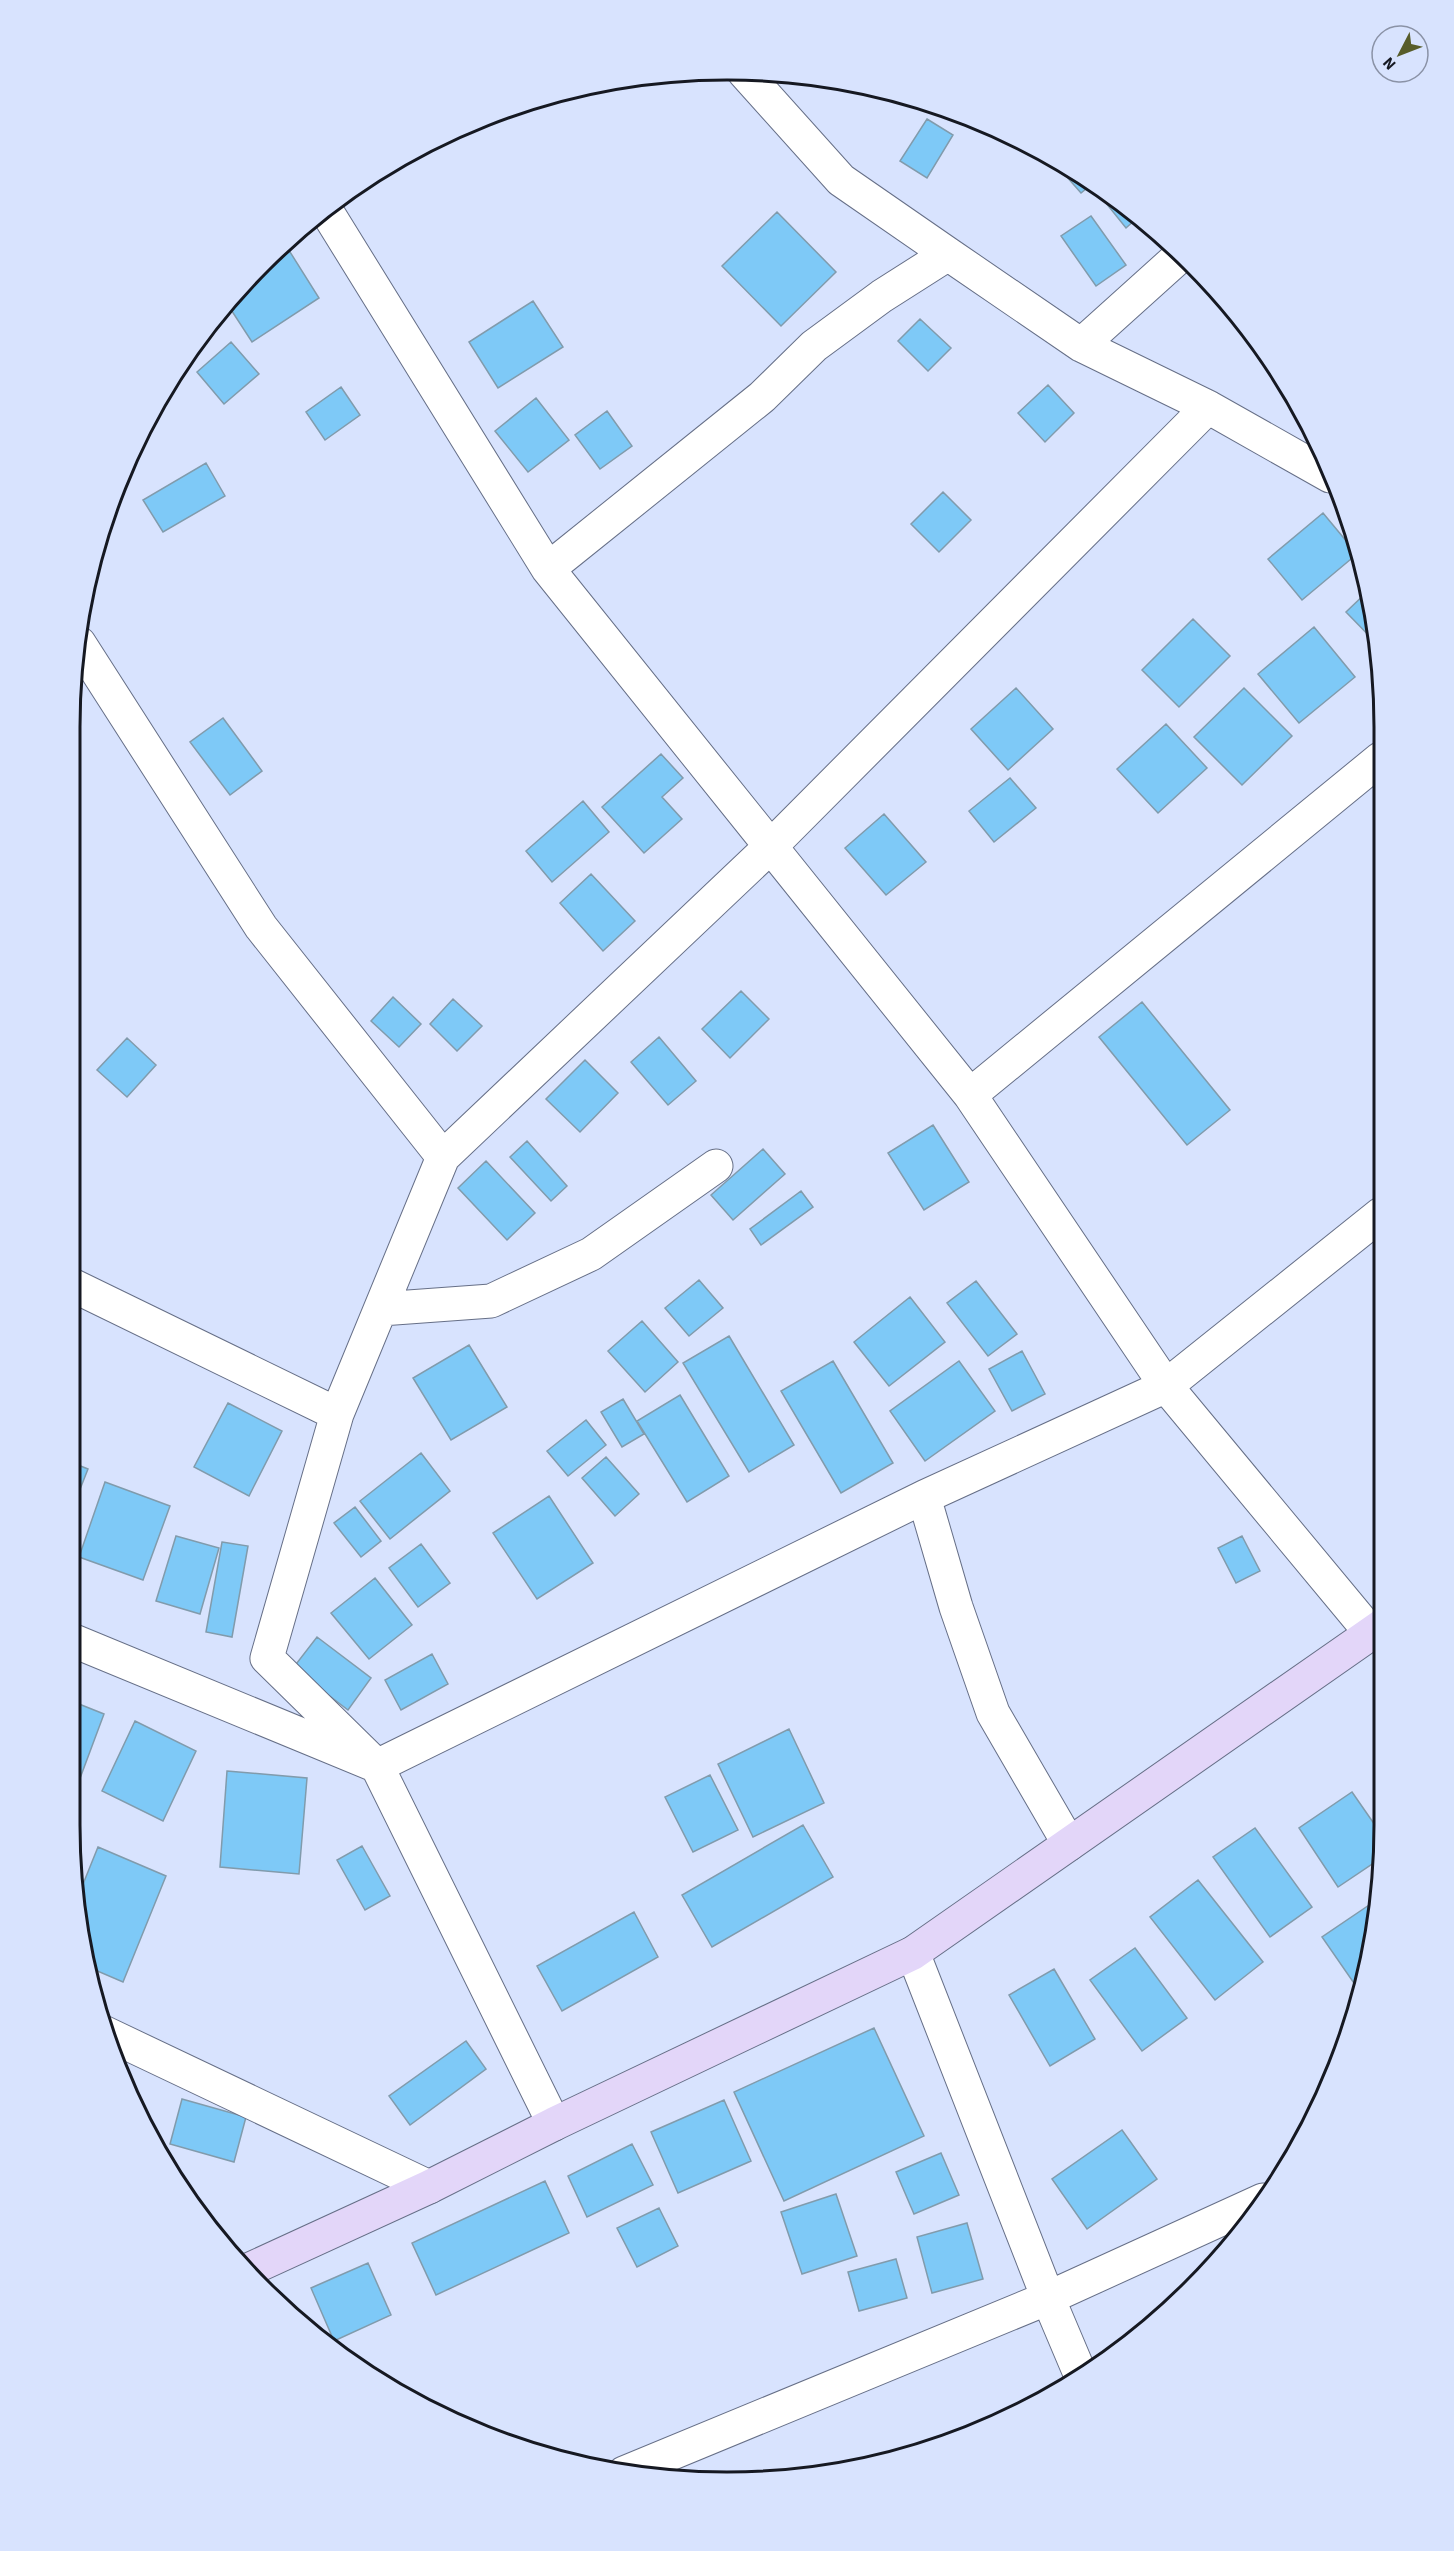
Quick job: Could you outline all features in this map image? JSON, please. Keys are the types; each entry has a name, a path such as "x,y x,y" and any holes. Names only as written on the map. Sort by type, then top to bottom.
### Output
{"main road":[{"path":"255,2267 429,2187 554,2124 913,1953 1374,1631"}],"street":[{"path":"752,81 841,180 948,254 1081,345 1208,407 1322,471"},
{"path":"329,216 548,569 970,1095 1166,1386 1374,1626"},
{"path":"548,569 762,397 814,346 882,296 948,254"},
{"path":"1081,345 1175,260"},
{"path":"554,2124 377,1766 267,1658 337,1414 443,1157 770,847 1208,407"},
{"path":"84,651 261,927 443,1157"},
{"path":"970,1095 1374,764"},
{"path":"381,1309 491,1300 591,1254 716,1166"},
{"path":"80,1643 377,1766 924,1497 1166,1386 1374,1220"},
{"path":"80,1289 337,1414"},
{"path":"924,1497 956,1607 993,1713 1069,1844"},
{"path":"913,1953 1078,2368"},
{"path":"116,2038 429,2187"},
{"path":"641,2466 1048,2298 1249,2206"}],"building":[{"path":"927,119 953,135 927,178 900,161"},
{"path":"1065,175 1086,189 1081,193"},
{"path":"1105,201 1132,222 1126,228"},
{"path":"777,212 836,272 781,326 722,266"},
{"path":"1091,216 1126,265 1096,286 1061,236"},
{"path":"289,250 319,298 252,342 231,310"},
{"path":"533,301 563,347 498,388 469,342"},
{"path":"920,319 951,348 928,371 898,341"},
{"path":"231,342 259,374 224,404 197,372"},
{"path":"1048,385 1074,413 1045,442 1018,413"},
{"path":"341,387 360,415 325,440 306,412"},
{"path":"536,398 569,440 528,472 495,431"},
{"path":"607,411 632,446 600,469 575,435"},
{"path":"206,463 225,496 163,532 143,500"},
{"path":"943,492 971,520 939,552 911,524"},
{"path":"1323,513 1347,542 1352,558 1302,600 1268,559"},
{"path":"1361,598 1368,634 1346,612"},
{"path":"1193,619 1230,656 1179,707 1142,670"},
{"path":"1314,627 1355,677 1299,723 1258,674"},
{"path":"1016,688 1053,729 1008,770 971,729"},
{"path":"1244,688 1292,736 1242,785 1194,737"},
{"path":"223,718 262,771 230,795 190,742"},
{"path":"1166,724 1207,768 1158,813 1117,769"},
{"path":"661,754 683,778 662,797 682,819 644,853 602,807"},
{"path":"1010,778 1036,808 994,842 969,811"},
{"path":"583,801 609,832 552,882 526,851"},
{"path":"884,814 926,862 886,895 845,848"},
{"path":"591,874 635,921 603,951 560,903"},
{"path":"741,991 769,1019 730,1058 702,1029"},
{"path":"393,997 421,1024 399,1047 371,1021"},
{"path":"453,999 482,1026 457,1051 430,1024"},
{"path":"1142,1002 1230,1110 1187,1145 1099,1037"},
{"path":"659,1037 696,1081 668,1105 631,1062"},
{"path":"127,1038 156,1065 127,1097 97,1070"},
{"path":"585,1060 618,1093 580,1132 546,1099"},
{"path":"933,1125 969,1182 924,1210 888,1153"},
{"path":"527,1141 567,1186 551,1201 510,1157"},
{"path":"763,1149 785,1174 733,1220 711,1195"},
{"path":"486,1161 535,1213 507,1240 458,1188"},
{"path":"801,1191 813,1207 761,1245 750,1229"},
{"path":"699,1280 723,1308 689,1336 665,1308"},
{"path":"976,1281 1017,1334 988,1356 947,1303"},
{"path":"910,1297 945,1342 889,1386 854,1342"},
{"path":"642,1321 678,1362 645,1392 608,1351"},
{"path":"729,1336 794,1445 749,1472 683,1363"},
{"path":"469,1345 507,1407 451,1440 413,1378"},
{"path":"1022,1351 1045,1394 1012,1411 989,1369"},
{"path":"833,1361 893,1463 841,1493 781,1391"},
{"path":"959,1361 995,1411 925,1461 890,1411"},
{"path":"680,1395 729,1476 687,1502 637,1421"},
{"path":"623,1399 644,1434 622,1447 601,1412"},
{"path":"228,1403 282,1431 249,1496 194,1467"},
{"path":"586,1420 606,1445 568,1476 547,1451"},
{"path":"421,1453 450,1491 390,1539 360,1501"},
{"path":"606,1457 639,1494 615,1516 582,1478"},
{"path":"80,1466 88,1469 80,1489"},
{"path":"105,1482 170,1506 143,1580 80,1557"},
{"path":"549,1496 593,1563 537,1599 493,1533"},
{"path":"355,1507 381,1541 361,1557 334,1523"},
{"path":"176,1536 219,1548 200,1614 156,1601"},
{"path":"1242,1536 1260,1571 1236,1583 1218,1548"},
{"path":"222,1542 248,1546 232,1637 206,1632"},
{"path":"421,1544 450,1583 418,1607 389,1568"},
{"path":"375,1578 412,1625 369,1659 331,1613"},
{"path":"317,1637 371,1678 348,1710 293,1668"},
{"path":"432,1654 448,1684 401,1710 385,1680"},
{"path":"80,1704 104,1714 80,1778"},
{"path":"135,1721 196,1751 163,1821 102,1791"},
{"path":"789,1729 824,1803 753,1837 718,1764"},
{"path":"227,1771 307,1778 299,1874 220,1867"},
{"path":"710,1775 738,1830 693,1852 665,1797"},
{"path":"1352,1792 1374,1824 1373,1863 1338,1887 1299,1828"},
{"path":"803,1825 833,1877 712,1947 682,1895"},
{"path":"1255,1828 1312,1907 1270,1937 1213,1857"},
{"path":"362,1846 390,1896 365,1910 337,1860"},
{"path":"98,1847 166,1876 123,1982 97,1971 83,1885"},
{"path":"1198,1880 1263,1962 1215,2000 1150,1917"},
{"path":"1369,1905 1354,1983 1322,1937"},
{"path":"634,1912 658,1957 562,2011 537,1966"},
{"path":"1135,1948 1187,2018 1142,2051 1090,1980"},
{"path":"1054,1969 1095,2039 1050,2066 1009,1995"},
{"path":"874,2028 924,2136 784,2201 734,2092"},
{"path":"466,2041 486,2069 410,2125 389,2096"},
{"path":"182,2099 246,2117 234,2162 170,2144"},
{"path":"724,2100 751,2161 678,2193 651,2132"},
{"path":"1122,2130 1157,2179 1087,2229 1052,2179"},
{"path":"632,2144 653,2185 587,2217 568,2176"},
{"path":"941,2153 959,2195 914,2214 896,2172"},
{"path":"545,2181 569,2233 436,2295 412,2243"},
{"path":"836,2194 857,2256 802,2274 781,2212"},
{"path":"659,2208 678,2246 637,2267 617,2228"},
{"path":"967,2223 983,2279 932,2293 917,2237"},
{"path":"896,2259 907,2298 859,2311 848,2272"},
{"path":"368,2263 391,2315 336,2340 333,2338 311,2288"}]}
